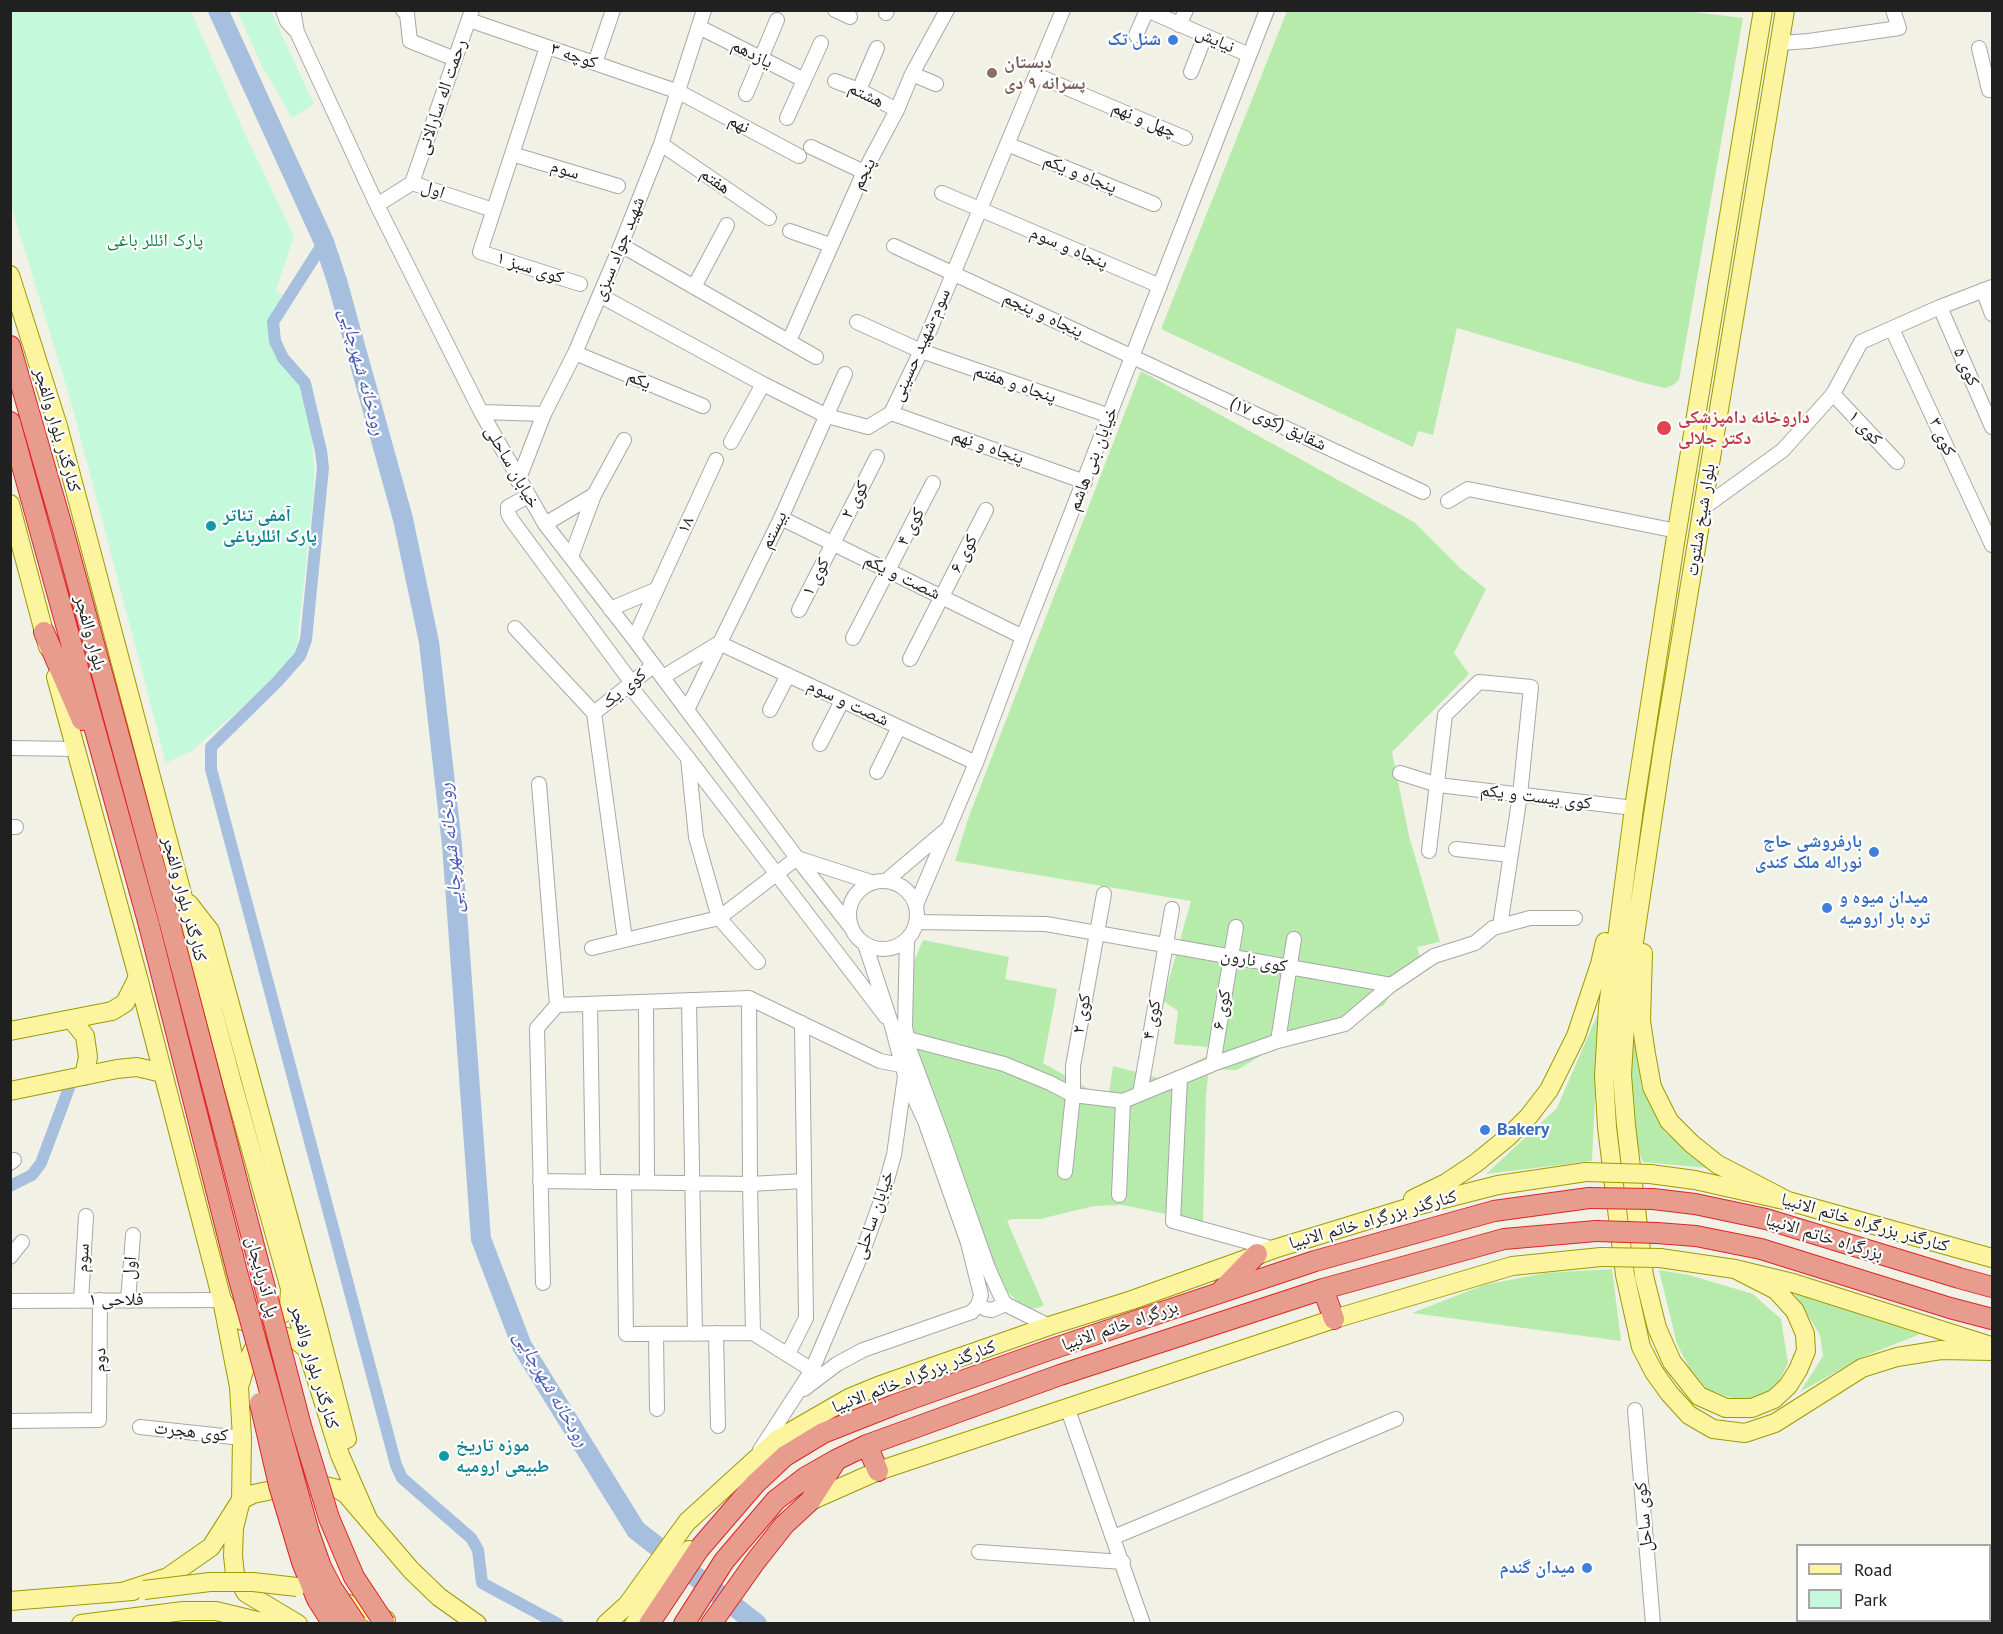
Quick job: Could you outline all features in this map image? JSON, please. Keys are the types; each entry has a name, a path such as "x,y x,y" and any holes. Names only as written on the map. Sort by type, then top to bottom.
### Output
{"highway":[{"name":"بلوار والفجر","path":"10,346 63,530 169,920"},
{"name":"بلوار والفجر","path":"10,422 149,925"},
{"path":"44,632 109,785"},
{"name":"پل آذربایجان","path":"169,920 301,1426 329,1518 354,1577 385,1623"},
{"name":"پل آذربایجان","path":"149,925 237,1272 309,1533 321,1567 332,1588 356,1623"},
{"name":"بزرگراه خاتم الانبیا","path":"628,1618 703,1536 785,1456 823,1433 946,1386 1315,1261 1494,1210 1589,1198 1653,1199 1695,1204 1766,1219 1992,1287"},
{"name":"بزرگراه خاتم الانبیا","path":"684,1623 724,1561 776,1500 806,1477 867,1445 1060,1375 1323,1289 1504,1239 1596,1231 1696,1236 1761,1249 1992,1319"},
{"path":"1216,1294 1265,1252"},
{"path":"237,1272 248,1350 282,1495 302,1562 317,1599 333,1623"},
{"path":"1323,1289 1334,1319"},
{"path":"867,1445 878,1471"},
{"path":"711,1623 784,1525 810,1501 837,1460"}],"main road":[{"name":"بلوار شیخ شلتوت","path":"1628,850 1677,531 1763,10"},
{"name":"بلوار شیخ شلتوت","path":"1647,852 1785,10"},
{"name":"کنارگذر بلوار والفجر","path":"10,275 58,426 232,1083 307,1349 340,1455 368,1519"},
{"path":"1716,298 1737,302"},
{"path":"10,504 16,549 44,632 77,749 222,1300 239,1388 242,1438 241,1500 234,1528 232,1556 235,1574 246,1593 298,1623"},
{"path":"1668,591 1689,594"},
{"path":"108,702 167,834"},
{"path":"1375,1219 1446,1182 1476,1163 1529,1116 1548,1090 1576,1036 1600,964 1628,850"},
{"path":"1628,850 1608,1007 1604,1076 1607,1127 1625,1275 1641,1347 1659,1379 1689,1414 1713,1429 1745,1433 1774,1423 1862,1368 1897,1357 1941,1350 1992,1351"},
{"path":"1647,852 1641,1021 1653,1087 1669,1121 1692,1144 1717,1164 1788,1201"},
{"path":"1647,852 1631,962 1622,1074 1644,1276 1657,1328 1672,1362 1699,1396 1726,1408 1752,1408 1774,1399 1788,1386 1798,1371 1806,1351 1805,1334 1795,1311 1776,1290 1735,1269"},
{"path":"184,897 210,931 368,1519"},
{"path":"10,1031 112,1011 125,1003 138,977"},
{"path":"71,1019 85,1036 88,1057 84,1076"},
{"path":"10,1091 137,1067 162,1073"},
{"name":"کنارگذر بزرگراه خاتم الانبیا","path":"628,1618 687,1522 778,1439 829,1408 878,1386 1049,1326 1132,1300 1265,1252 1404,1209 1498,1185 1586,1172 1650,1174 1695,1180 1788,1201 1992,1258"},
{"path":"810,1501 878,1471 1067,1407 1334,1319 1512,1266 1601,1257 1660,1258 1735,1269 1792,1283 1992,1346"},
{"path":"222,1300 228,1312 236,1318 262,1323 285,1312 290,1299 291,1287"},
{"path":"1132,1300 1216,1294"},
{"path":"239,1388 246,1364 254,1348 265,1340 278,1336 293,1338 307,1349"},
{"path":"829,1408 912,1386 946,1386"},
{"path":"122,1592 168,1577 211,1547 241,1500 253,1494 282,1488 321,1485 338,1489 346,1494 411,1570 439,1597 477,1623"},
{"path":"628,1618 636,1602 688,1530 696,1523 703,1536 726,1506 750,1490"},
{"path":"10,1601 210,1582 281,1584 324,1595 366,1610 393,1623"},
{"path":"81,1623 183,1611 216,1611 270,1623"}],"street":[{"name":"خیابان ساحلی","path":"283,10 287,21 297,32"},
{"name":"خیابان ساحلی","path":"293,10 297,32 377,205 480,412 518,481 545,524 850,926"},
{"path":"403,10 407,14 410,41 455,59"},
{"path":"595,63 613,10"},
{"name":"شهید جواد سبزی","path":"518,481 544,414 601,296 661,144 704,10"},
{"path":"836,10 850,17"},
{"name":"پنجم","path":"789,341 864,172 897,110 912,74 947,10"},
{"name":"سوم-شهید حسینی","path":"601,296 827,416 868,427 891,413 921,351 1064,10"},
{"path":"1136,35 1147,10"},
{"name":"نیایش","path":"1147,10 1249,55"},
{"path":"1179,25 1186,10"},
{"name":"خیابان بنی هاشم","path":"916,905 976,763 1267,10"},
{"path":"1780,43 1899,28 1893,10"},
{"name":"رحمت اله سارالانی","path":"412,183 470,15"},
{"name":"کوچه ۳","path":"470,15 547,47 679,92"},
{"path":"746,94 777,20"},
{"name":"یازدهم","path":"699,27 804,80"},
{"path":"1191,72 1206,36"},
{"path":"787,118 821,43"},
{"path":"493,210 547,47"},
{"path":"859,90 877,48"},
{"path":"1979,48 1989,90 1992,90"},
{"path":"912,74 936,84"},
{"name":"چهل و نهم","path":"1036,75 1185,138"},
{"name":"هشتم","path":"835,81 859,90 897,110"},
{"name":"نهم","path":"679,92 799,156"},
{"name":"هفتم","path":"661,144 769,218"},
{"name":"پنجاه و یکم","path":"1007,144 1154,204"},
{"path":"811,147 864,172"},
{"name":"سوم","path":"512,154 618,186"},
{"name":"اول","path":"377,205 412,183 493,210"},
{"path":"942,193 979,209"},
{"name":"پنجاه و سوم","path":"979,209 1160,286"},
{"name":"کوی سبز ۱","path":"493,210 480,252 580,284"},
{"path":"694,287 727,225"},
{"path":"790,231 830,245"},
{"path":"621,245 816,357"},
{"path":"894,246 952,273"},
{"name":"پنجاه و پنجم","path":"952,273 1134,356"},
{"path":"1703,508 1783,450 1833,394 1861,342 1988,288 1992,314"},
{"name":"کوی ۵","path":"1940,307 1992,427"},
{"name":"پنجاه و هفتم","path":"856,322 921,351 1110,416"},
{"name":"کوی ۳","path":"1892,328 1992,544"},
{"name":"یکم","path":"575,353 703,406"},
{"name":"شقایق (کوی ۱۷)","path":"1134,356 1423,492"},
{"name":"بیستم","path":"687,710 781,518 845,374"},
{"path":"731,442 763,384"},
{"name":"کوی ۱","path":"1833,394 1897,462"},
{"path":"480,412 544,414"},
{"name":"پنجاه و نهم","path":"891,413 1085,482"},
{"path":"571,557 594,495 624,440"},
{"name":"کوی ۲","path":"833,543 877,457"},
{"name":"۱۸","path":"634,639 716,459"},
{"name":"کوی ۴","path":"888,571 933,483"},
{"path":"1448,501 1468,489 1677,531"},
{"path":"545,524 594,495"},
{"path":"528,496 508,507 511,519 631,684 892,1026"},
{"name":"کوی ۶","path":"942,597 986,510"},
{"name":"شصت و یکم","path":"781,518 1023,637"},
{"name":"کوی ۱","path":"799,610 833,543"},
{"path":"853,638 888,571"},
{"path":"610,609 655,590"},
{"path":"910,659 942,597"},
{"path":"515,628 594,713 625,940"},
{"path":"663,677 719,643"},
{"name":"شصت و سوم","path":"719,643 976,763"},
{"name":"کوی یک","path":"594,713 654,665"},
{"path":"770,710 788,675"},
{"path":"1430,851 1445,715 1479,682 1531,687 1520,795 1500,926"},
{"path":"820,744 842,701"},
{"path":"877,772 899,727"},
{"path":"10,748 77,749"},
{"path":"688,758 696,837 718,918 758,962"},
{"name":"کوی بیست و یکم","path":"1400,773 1438,785 1634,808"},
{"path":"539,784 557,1005 537,1028 543,1283"},
{"path":"886,880 951,826"},
{"path":"1456,849 1511,855"},
{"path":"592,948 718,918 797,858 871,882"},
{"path":"907,939 891,948 882,949 865,944 854,933 848,917 852,900 863,886 871,882 886,880 896,883 905,888 916,905 916,922 907,939 905,1027 916,1067 988,1268 1003,1301 1049,1326"},
{"path":"1096,933 1104,894"},
{"path":"1165,946 1172,909"},
{"path":"908,1039 1004,1064 1073,1095 1123,1101 1213,1064 1278,1041 1345,1024 1391,985 1434,956 1474,943 1492,928 1530,918 1575,918"},
{"name":"کوی نارون","path":"916,922 1046,924 1391,985"},
{"path":"1231,957 1236,927"},
{"name":"کوی ۲","path":"1065,1172 1073,1095 1073,1066 1096,933"},
{"path":"1278,1041 1294,939"},
{"name":"خیابان ساحلی","path":"750,1465 812,1370 881,1201 894,1155 903,1071 892,1026 865,944"},
{"name":"کوی ۴","path":"1140,1094 1165,946"},
{"name":"کوی ۶","path":"1213,1064 1231,957"},
{"path":"557,1005 749,998 903,1071 925,1121 968,1243 981,1295 978,1305 972,1312 863,1350 837,1364 795,1396"},
{"path":"749,998 753,1333"},
{"path":"689,1000 695,1334"},
{"path":"646,1002 647,1182"},
{"path":"590,1004 592,1182"},
{"path":"788,1354 806,1318 802,1023"},
{"path":"1180,1078 1173,1221 1265,1252"},
{"path":"1119,1195 1123,1101"},
{"path":"897,1129 905,1122 916,1118 925,1121"},
{"path":"540,1181 750,1184 804,1181"},
{"path":"624,1182 626,1335 753,1333 812,1370"},
{"name":"سوم","path":"81,1300 86,1216"},
{"name":"اول","path":"128,1301 133,1235"},
{"path":"10,1257 22,1242"},
{"name":"دوم","path":"10,1421 99,1419 100,1300"},
{"name":"فلاحی ۱","path":"10,1301 222,1300"},
{"path":"978,1305 986,1310 992,1310 1001,1306 1003,1301"},
{"path":"716,1333 717,1426"},
{"path":"656,1334 657,1409"},
{"path":"1067,1407 1143,1623"},
{"name":"کوی ساحل","path":"1635,1410 1653,1623"},
{"path":"1114,1537 1396,1419"},
{"name":"کوی هجرت","path":"140,1427 242,1438"},
{"path":"979,1552 1123,1562"}],"green space":[{"name":"پارک ائللر باغی","path":"10,11 191,11 246,136 294,236 276,290 282,295 268,331 273,348 297,378 307,397 312,434 314,491 296,654 255,696 192,751 166,763 71,402 11,205"},
{"path":"237,11 271,11 314,104 292,118 263,68"},
{"path":"1287,11 1686,11 1743,18 1679,380 1673,385 1665,388 1644,383 1457,328 1433,435 1418,431 1413,447 1161,329"},
{"path":"1141,371 1414,522 1460,568 1486,589 1454,653 1469,674 1392,752 1409,836 1440,942 1417,947 1421,961 1402,975 1384,1005 1344,1026 1282,1043 1237,1070 1209,1069 1206,1094 1203,1222 1123,1205 1094,1206 1040,1219 1007,1221 1044,1306 1032,1309 1018,1302 1006,1290 998,1277 912,1080 910,1060 913,964 923,940 1009,957 1005,979 1057,989 1043,1063 1092,1091 1109,1092 1113,1066 1162,1079 1207,1056 1208,1047 1174,1044 1178,1011 1163,1001 1191,901 955,861 969,816"},
{"path":"1599,1011 1592,1161 1486,1174 1557,1108"},
{"path":"1636,1015 1641,1087 1664,1131 1707,1168 1643,1162 1633,1136 1629,1083"},
{"path":"1612,1269 1621,1341 1412,1313 1484,1285 1545,1273"},
{"path":"1659,1270 1689,1275 1753,1294 1781,1319 1788,1363 1775,1390 1742,1402 1707,1389 1690,1369 1677,1344"},
{"path":"1795,1294 1920,1334 1860,1358 1800,1392 1823,1356 1820,1335"}],"waterway":[{"name":"رودخانه شهرچایی","path":"218,10 324,242 337,281 403,519 429,642 452,845 481,1239 522,1346 636,1530 757,1624"},
{"path":"324,242 273,322 275,341 283,358 305,383 323,468 306,640 300,656 277,682 211,747 211,769 396,1465 402,1478 471,1538 478,1550 482,1583 558,1624"},
{"path":"10,1186 32,1175 41,1163 69,1088"}],"place":[{"name":"شنل تک","path":"1173,40"},
{"name":"دبستان پسرانه ۹ دی","path":"992,73"},
{"name":"داروخانه دامپزشکی دکتر جلالی","path":"1664,428"},
{"name":"آمفی تئاتر پارک ائللرباغی","path":"211,526"},
{"name":"بارفروشی حاج نوراله ملک کندی","path":"1874,852"},
{"name":"میدان میوه و تره بار ارومیه","path":"1827,908"},
{"name":"Bakery","path":"1485,1130"},
{"name":"موزه تاریخ طبیعی ارومیه","path":"444,1456"},
{"name":"میدان گندم","path":"1587,1568"}]}
